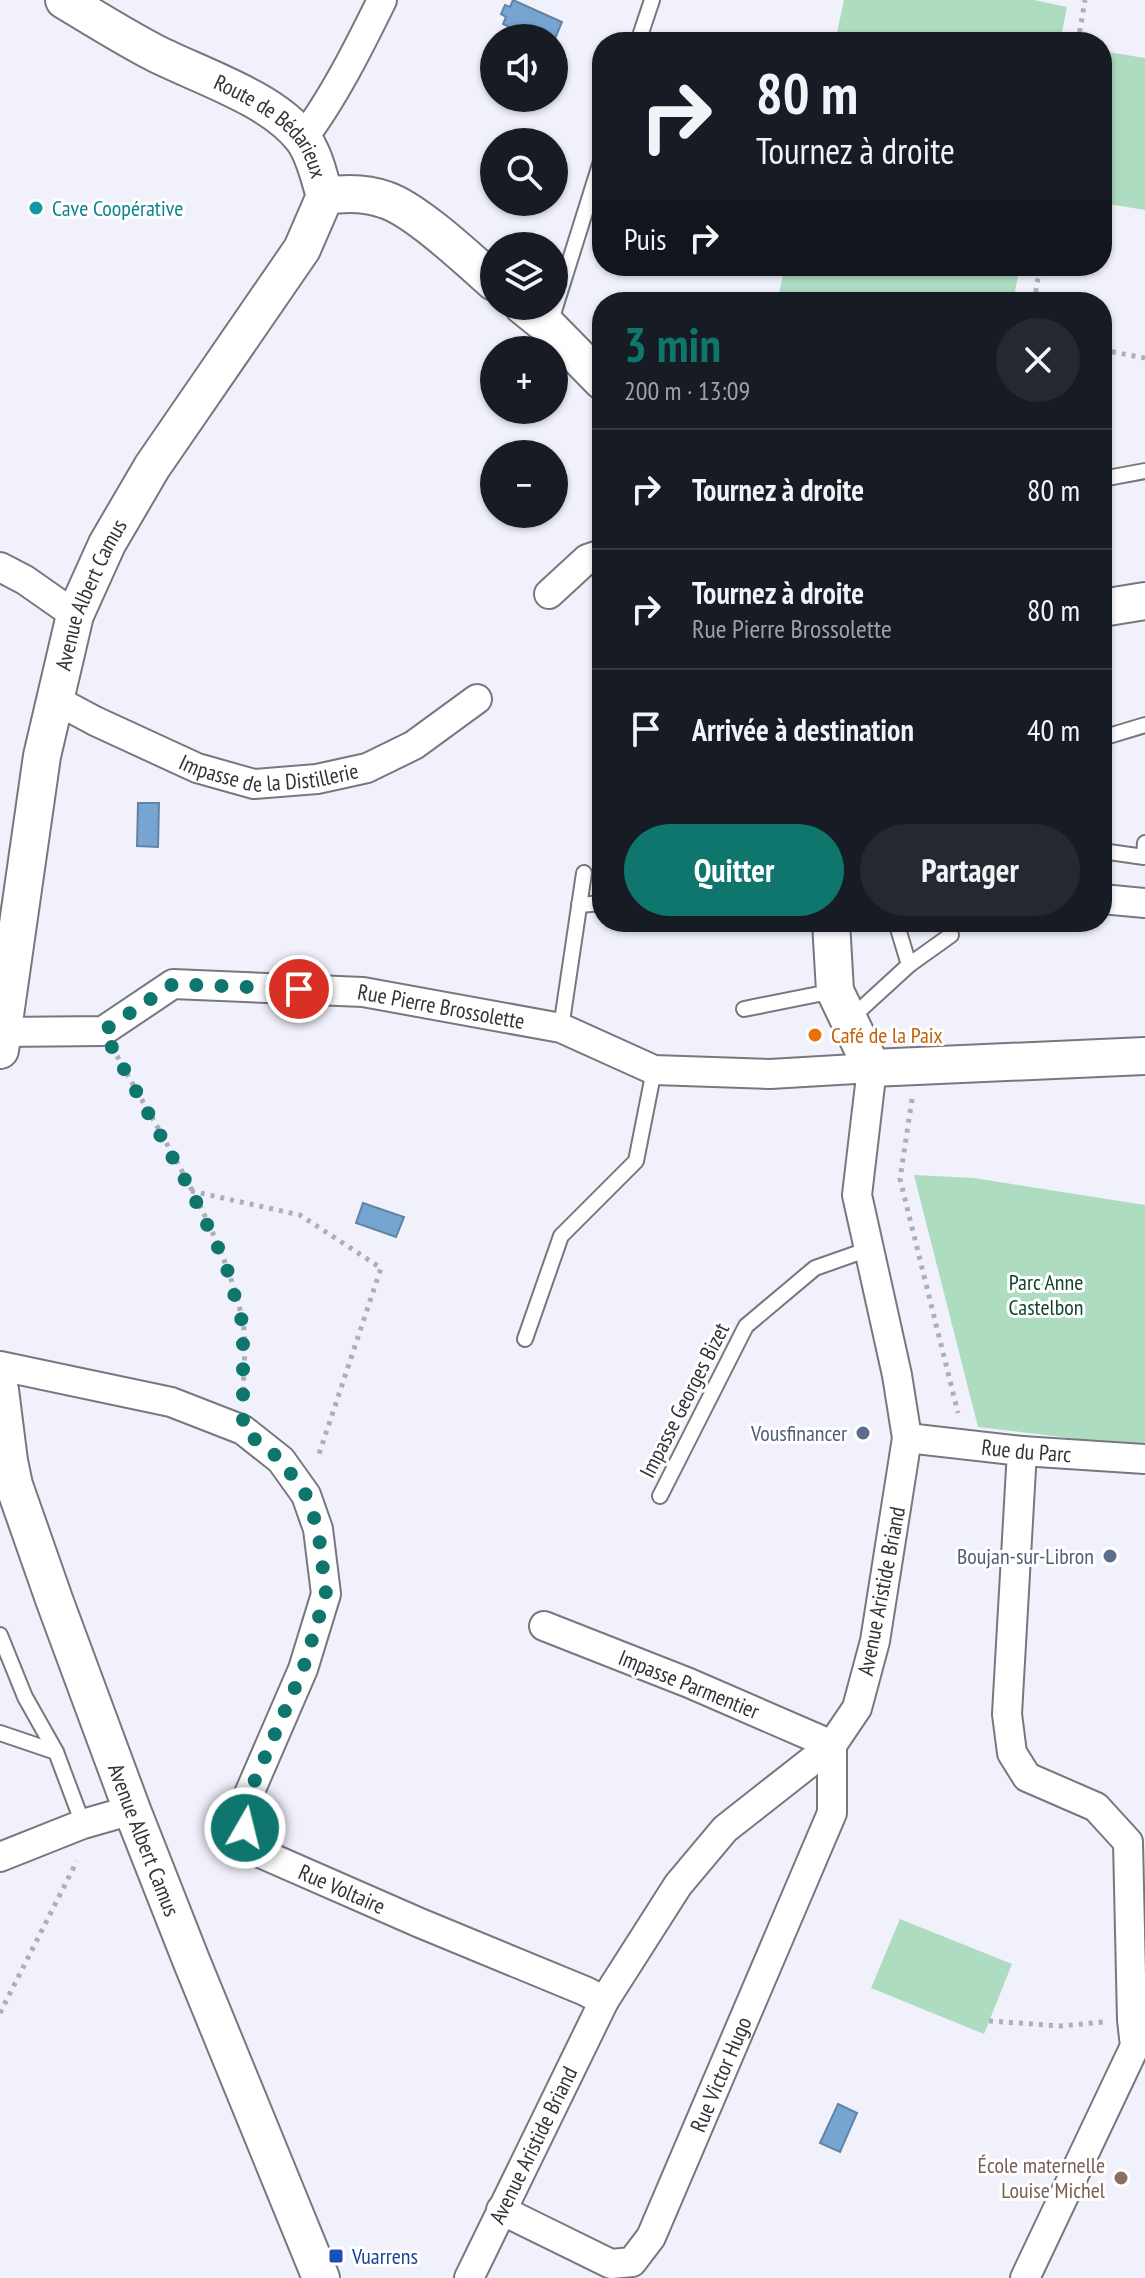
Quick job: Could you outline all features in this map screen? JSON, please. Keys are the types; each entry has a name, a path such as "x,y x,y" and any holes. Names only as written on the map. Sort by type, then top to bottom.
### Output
{"street":[{"name":"Route de Bédarieux","path":"64,0 155,53 212,78 278,115 303,138 312,154 325,196 345,193 387,200 417,218 480,270"},
{"path":"303,138 314,124 382,0"},
{"name":"Avenue Albert Camus","path":"1,1041 42,756 75,615 107,544 152,467 302,249 325,196"},
{"path":"540,320 592,371"},
{"path":"549,594 592,557"},
{"path":"0,567 25,580 75,615"},
{"path":"1112,606 1145,601"},
{"name":"Impasse de la Distillerie","path":"54,699 197,768 254,784 317,779 367,768 414,745 477,699"},
{"path":"1112,900 1145,903"},
{"path":"832,932 842,1006 872,1068 1145,1056"},
{"name":"Rue Pierre Brossolette","path":"103,1031 173,984 363,992 561,1028 654,1070 770,1074 872,1068"},
{"path":"1,1041 103,1031"},
{"name":"Avenue Aristide Briand","path":"469,2278 604,2001 678,1885 725,1829 832,1745 857,1708 875,1641 907,1438 897,1375 857,1195 872,1068"},
{"name":"Rue Voltaire","path":"0,1366 171,1402 243,1430 281,1460 306,1495 318,1529 326,1594 303,1669 242,1810 245,1828 260,1853 604,2001"},
{"name":"Avenue Albert Camus","path":"0,1390 14,1485 55,1602 105,1818 321,2278"},
{"name":"Rue du Parc","path":"907,1438 1022,1451 1145,1459"},
{"path":"1022,1451 1007,1714 1012,1753 1027,1777 1096,1807 1128,1842 1137,1892 1132,2020 1135,2046 1025,2278"},
{"name":"Impasse Parmentier","path":"544,1626 689,1683 832,1745"},
{"name":"Rue Victor Hugo","path":"501,2210 611,2264 632,2262 651,2237 832,1813 832,1745"},
{"path":"0,1857 105,1818"}],"lane":[{"path":"641,32 652,0"},
{"path":"568,239 592,182"},
{"path":"1112,477 1145,471"},
{"path":"1112,735 1145,725"},
{"path":"1112,852 1144,857 1145,843"},
{"path":"561,1028 584,873"},
{"path":"579,905 592,904"},
{"path":"899,932 909,965"},
{"path":"744,1009 842,1006 951,935"},
{"path":"525,1339 561,1236 636,1161 654,1070"},
{"name":"Impasse Georges Bizet","path":"660,1496 746,1326 815,1268 869,1249"},
{"path":"0,1635 25,1697 56,1752 105,1818"},
{"path":"0,1733 56,1752"}],"path":[{"path":"1080,32 1085,0"},
{"path":"1112,352 1145,358"},
{"path":"103,1031 191,1191 225,1262 243,1325 243,1430"},
{"path":"911,1066 913,1093 900,1179 967,1446"},
{"path":"191,1191 300,1215 381,1268 306,1495"},
{"path":"0,2013 105,1818"},
{"path":"989,2021 1061,2026 1132,2020"}],"green space":[{"path":"844,0 1034,0 1067,7 1062,32 837,32"},
{"path":"1112,53 1145,58 1145,210 1112,205"},
{"path":"783,276 1018,276 1015,292 779,292"},
{"name":"Parc Anne Castelbon","path":"914,1175 974,1178 1145,1205 1145,1447 978,1427"},
{"path":"900,1919 1012,1964 984,2034 871,1988"}],"water":[{"path":"513,0 562,22 503,24 506,17 501,14 505,5 510,7"},
{"path":"138,803 159,803 158,847 137,846"},
{"path":"363,1203 404,1217 396,1237 356,1223"},
{"path":"838,2104 857,2113 840,2152 820,2143"}],"place":[{"name":"Cave Coopérative","path":"36,208"},
{"name":"Café de la Paix","path":"815,1035"},
{"name":"Vousfinancer","path":"863,1433"},
{"name":"Boujan-sur-Libron","path":"1110,1556"},
{"name":"École maternelle Louise Michel","path":"1121,2178"},
{"name":"Vuarrens","path":"336,2256"}],"route":[{"path":"245,1828 242,1810 303,1669 326,1594 318,1529 306,1495 281,1460 243,1430 243,1325 225,1262 191,1191 103,1031 173,984 299,989"}]}
